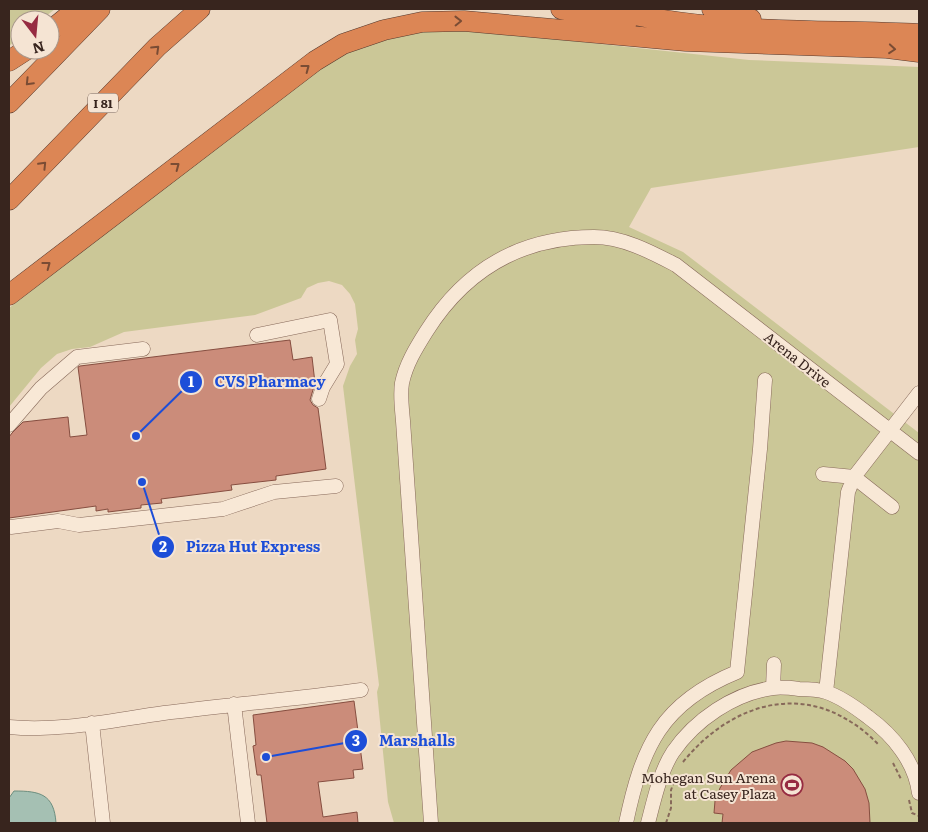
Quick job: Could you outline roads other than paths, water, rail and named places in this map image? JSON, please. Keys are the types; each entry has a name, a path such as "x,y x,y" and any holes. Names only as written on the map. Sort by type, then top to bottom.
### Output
{"highway":[{"path":"60,23 77,9"},
{"path":"9,103 100,9"},
{"name":"I 81","path":"9,200 157,47 200,9"},
{"path":"561,9 622,24 732,38 864,39"},
{"path":"609,9 688,24 864,39"},
{"path":"712,9 744,18 864,39 919,52"},
{"path":"9,295 315,62 343,44 384,30 422,22 464,21 686,41 864,39 919,34"}],"lane":[{"name":"Arena Drive","path":"431,823 402,408 402,384 413,353 446,302 496,260 531,246 569,238 595,236 620,241 645,250 676,265 919,453"},
{"path":"256,335 330,320 337,364 323,387 319,399"},
{"path":"9,425 40,388 77,357 143,349"},
{"path":"626,823 641,766 647,751 663,724 679,707 700,690 737,672 760,449 765,380"},
{"path":"826,692 848,492 854,477 919,393"},
{"path":"823,474 854,477 892,507"},
{"path":"11,527 58,521 78,525 222,508 274,492 336,486"},
{"path":"773,688 774,664"},
{"path":"648,823 666,765 685,737 713,713 729,703 749,694 773,688 826,692 849,703 887,732 900,747 914,774 913,793"},
{"path":"9,727 28,729 92,724 234,704 361,690"},
{"path":"234,704 248,823"},
{"path":"92,724 103,823"}],"place":[{"name":"CVS Pharmacy","path":"136,436"},
{"name":"Pizza Hut Express","path":"142,482"},
{"name":"Marshalls","path":"266,757"},
{"name":"Mohegan Sun Arena at Casey Plaza","path":"792,785"}]}
